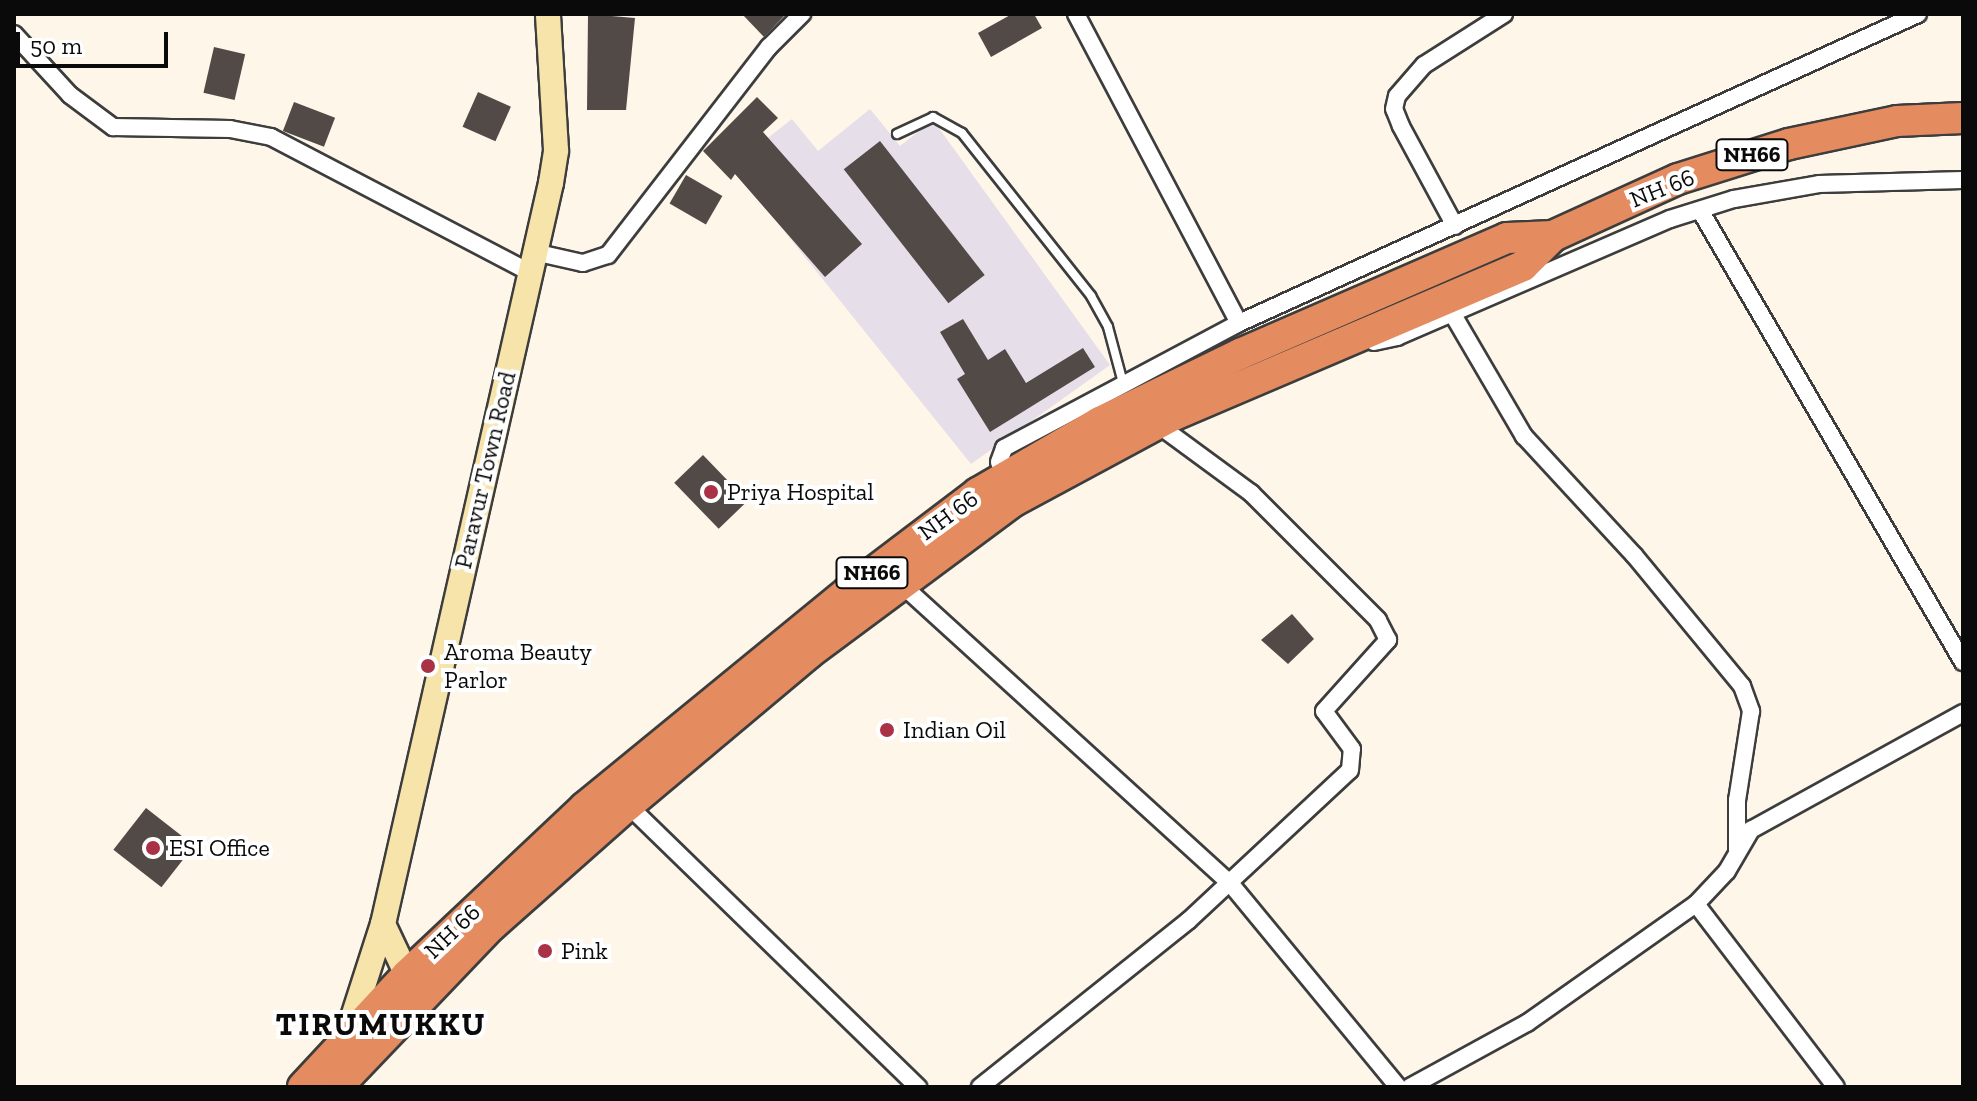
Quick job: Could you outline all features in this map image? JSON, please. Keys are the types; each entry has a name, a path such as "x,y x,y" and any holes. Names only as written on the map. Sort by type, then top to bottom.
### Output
{"highway":[{"name":"NH 66","path":"337,1087 491,926 628,805 900,583 1014,501 1157,424 1353,335 1523,266 1553,236 1678,179 1789,144 1897,121 1963,118"},
{"name":"NH 66","path":"303,1087 347,1036 407,975 585,807 861,582 1005,476 1100,422 1308,324 1507,238 1553,236"}],"main road":[{"name":"Paravur Town Road","path":"347,1036 383,924 556,150 548,14"},
{"path":"383,924 407,975"}],"street":[{"path":"14,34 70,95 113,127 230,129 271,137 532,262 583,263 608,255 769,47 802,14"},
{"path":"1076,14 1239,323"},
{"path":"1455,226 1401,126 1394,109 1397,96 1424,65 1504,14"},
{"path":"1005,476 999,462 1004,448 1239,323 1918,14"},
{"path":"1353,335 1379,342 1700,210 1819,184 1963,180"},
{"path":"1700,210 1963,662"},
{"path":"1452,313 1516,425 1697,627 1742,686 1751,711 1737,800 1737,856"},
{"path":"980,1087 1230,883 1354,764 1352,749 1324,711 1388,640 1378,620 1251,493 1157,424"},
{"path":"900,583 1230,883 1398,1087"},
{"path":"1410,1087 1527,1023 1696,904 1737,856 1751,830 1963,713"},
{"path":"628,805 918,1087"},
{"path":"1696,904 1765,988 1836,1087"}],"lane":[{"path":"897,134 933,117 962,133 1091,296 1108,327 1123,383"}],"shaded area":[{"path":"870,109 900,146 933,120 1110,365 971,464 732,166 792,119 818,151"}],"building":[{"path":"588,14 635,18 626,110 587,110"},
{"path":"742,14 786,14 764,37"},
{"path":"1012,14 1034,14 1042,28 991,57 978,33"},
{"path":"214,47 245,54 235,100 203,93"},
{"path":"478,92 511,107 495,141 463,127"},
{"path":"757,97 778,118 763,132 862,244 825,277 735,174 731,180 703,151"},
{"path":"294,102 335,118 324,147 283,131"},
{"path":"880,141 985,275 948,303 844,169"},
{"path":"686,175 722,196 706,225 670,204"},
{"path":"963,319 988,360 1005,349 1026,383 1083,348 1095,367 990,432 957,379 965,374 940,332"},
{"name":"Priya Hospital","path":"703,455 747,501 719,529 674,483"},
{"path":"1292,614 1314,639 1288,664 1261,640"},
{"name":"ESI Office","path":"146,808 194,846 161,887 113,850"}],"place":[{"name":"Priya Hospital","path":"711,492"},
{"name":"Aroma Beauty Parlor","path":"428,666"},
{"name":"Indian Oil","path":"887,730"},
{"name":"ESI Office","path":"153,848"},
{"name":"Pink","path":"545,951"}],"district":[{"name":"TIRUMUKKU","path":"381,1024"}]}
